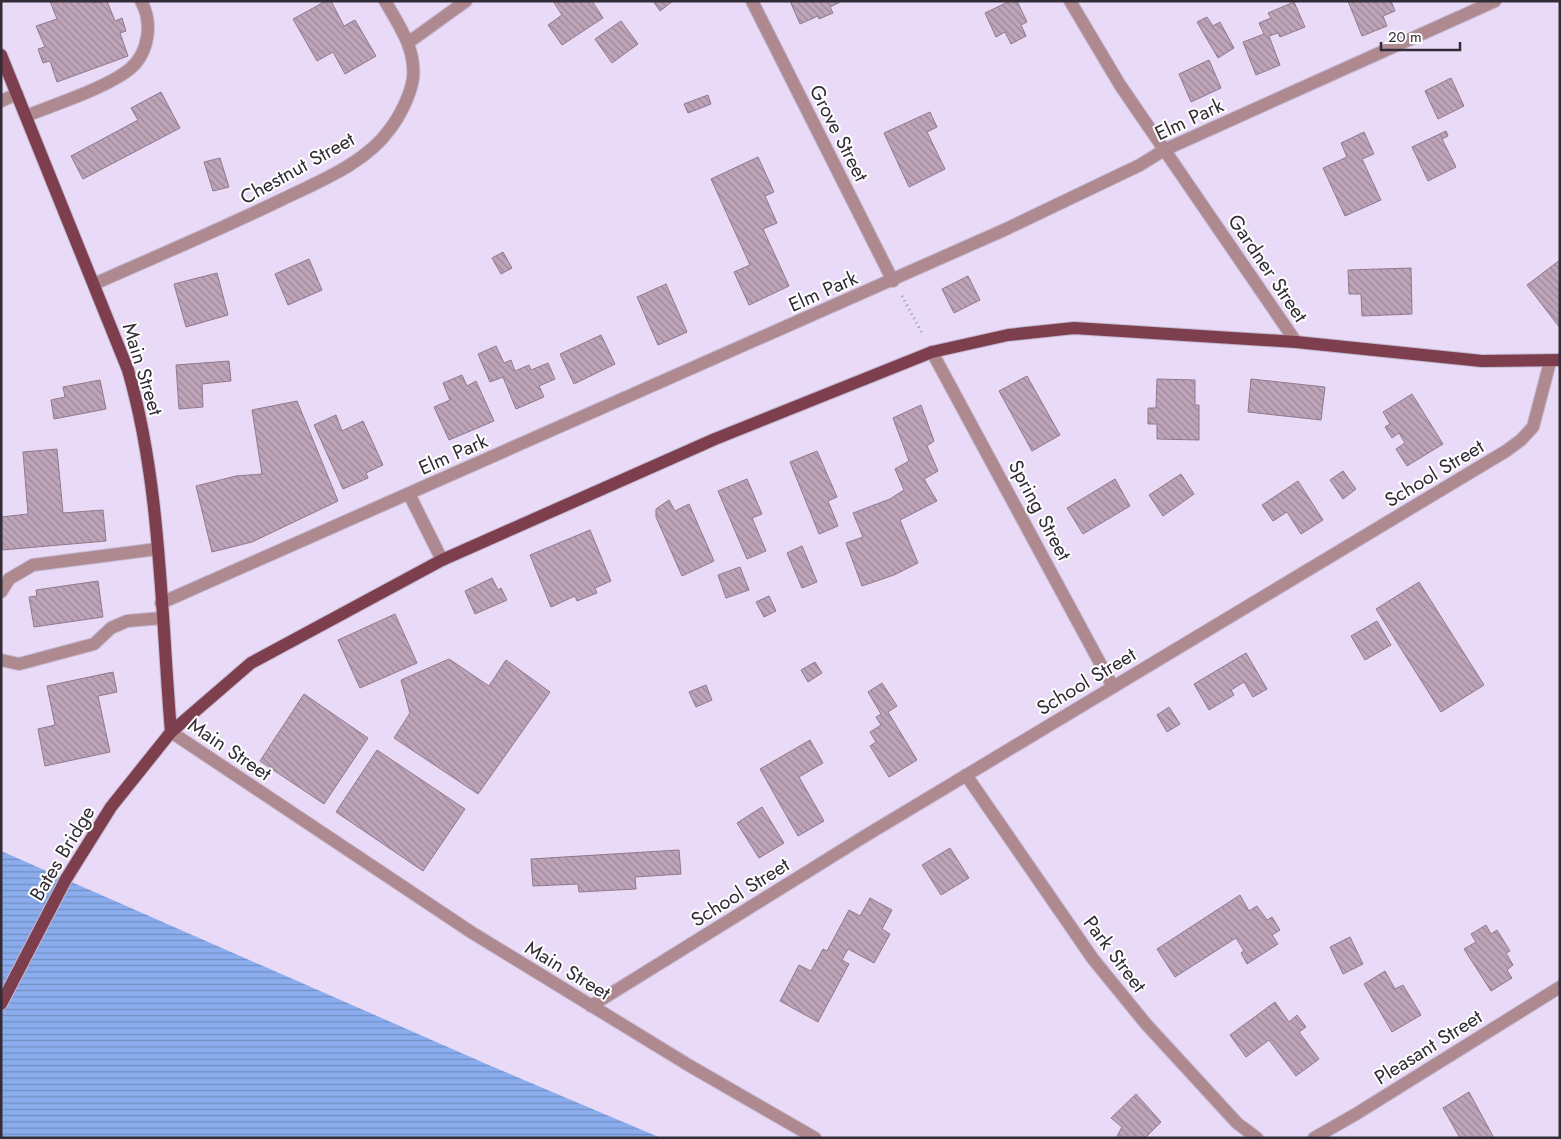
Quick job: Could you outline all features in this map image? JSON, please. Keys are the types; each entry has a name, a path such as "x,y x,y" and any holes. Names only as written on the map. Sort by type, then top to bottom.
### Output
{"main road":[{"name":"Main Street","path":"1,55 128,370 140,413 152,494 172,732"},
{"path":"172,732 250,663 442,560 715,439 932,352 1008,335 1074,328 1296,342"},
{"name":"Gardner Street","path":"1296,342 1402,354 1482,360 1555,361"},
{"name":"Bates Bridge","path":"1,1004 66,880 111,807 172,732"}],"street":[{"path":"26,116 102,85 131,68 142,52 149,34 144,7 141,1"},
{"path":"385,1 409,42 466,1"},
{"name":"Grove Street","path":"752,1 893,281"},
{"name":"Gardner Street","path":"1070,1 1120,85 1296,342"},
{"name":"Elm Park","path":"161,603 893,281 1140,165 1164,150 1495,1"},
{"name":"Chestnut Street","path":"94,284 296,193 344,168 370,150 390,130 406,99 413,77 409,42"},
{"path":"1,101 17,94"},
{"name":"Spring Street","path":"932,352 1113,687"},
{"name":"School Street","path":"591,1006 966,775 1522,440 1533,426 1555,361"},
{"path":"409,494 442,560"},
{"path":"1,592 9,580 33,565 156,549"},
{"path":"1,660 19,664 94,644 111,628 127,621 162,618"},
{"name":"Main Street","path":"172,732 471,932 591,1006 815,1138"},
{"name":"Park Street","path":"966,775 1093,959 1146,1024 1237,1123 1257,1138"},
{"name":"Pleasant Street","path":"1314,1138 1356,1114 1560,987"}],"path":[{"path":"893,281 932,352"}],"water":[{"path":"1,851 491,1066 661,1138 1,1138"}],"building":[{"path":"50,1 89,1 90,3 107,1 115,21 122,18 126,31 120,33 128,56 57,82 50,61 43,63 38,49 45,47 36,26 57,19"},
{"path":"326,1 331,1 344,26 355,20 376,56 345,74 333,52 317,61 293,19"},
{"path":"553,1 592,1 603,18 562,45 548,25 562,15"},
{"path":"653,1 673,1 660,11"},
{"path":"790,1 842,1 830,7 833,13 819,19 818,16 800,24"},
{"path":"1010,1 1017,1 1027,22 1021,25 1026,36 1011,44 1005,32 996,37 985,13"},
{"path":"1348,1 1391,1 1395,11 1383,16 1387,26 1362,36"},
{"path":"1294,2 1305,27 1280,37 1278,33 1269,36 1280,65 1256,75 1243,42 1264,34 1259,23 1271,18 1268,13"},
{"path":"1207,17 1213,26 1220,22 1234,48 1218,58 1197,22"},
{"path":"621,21 638,44 612,63 595,39"},
{"path":"1209,60 1221,88 1191,102 1179,74"},
{"path":"1451,78 1464,106 1438,119 1425,91"},
{"path":"161,92 180,128 83,179 71,156 138,120 131,108"},
{"path":"708,95 711,104 688,113 684,104"},
{"path":"930,112 937,127 927,132 945,169 909,187 884,133"},
{"path":"1446,131 1448,136 1442,139 1456,167 1428,181 1412,147"},
{"path":"1364,132 1374,154 1362,159 1381,200 1345,216 1323,168 1347,157 1341,143"},
{"path":"758,157 774,192 765,196 777,223 763,229 789,286 749,305 734,272 750,265 711,179"},
{"path":"220,158 229,187 213,191 204,162"},
{"path":"503,252 512,268 501,274 492,258"},
{"path":"309,259 322,290 288,305 275,274"},
{"path":"1560,260 1560,328 1527,285"},
{"path":"1411,268 1412,314 1362,316 1361,294 1349,294 1348,270"},
{"path":"217,273 228,315 186,327 174,284"},
{"path":"968,276 980,300 954,313 942,289"},
{"path":"666,284 687,332 658,345 637,297"},
{"path":"601,335 615,364 574,384 560,354"},
{"path":"496,346 504,363 511,360 515,371 529,365 531,370 548,363 555,379 539,386 544,397 516,409 503,377 490,382 478,354"},
{"path":"229,361 231,381 202,384 203,407 179,409 176,365"},
{"path":"462,375 467,386 476,381 494,421 449,440 434,407 450,400 443,383"},
{"path":"1027,376 1060,435 1032,451 999,391"},
{"path":"1157,379 1195,380 1195,405 1199,405 1199,440 1157,439 1157,424 1148,424 1148,408 1156,408"},
{"path":"1251,379 1325,387 1321,420 1248,412"},
{"path":"100,380 106,409 54,419 51,400 65,397 63,387"},
{"path":"1412,394 1443,444 1407,466 1396,449 1405,443 1399,433 1392,438 1385,427 1390,424 1383,412"},
{"path":"297,401 338,501 252,542 212,552 196,486 236,476 262,474 252,410"},
{"path":"921,405 934,441 927,446 938,471 924,479 937,501 900,520 918,563 894,575 862,586 846,543 863,537 853,513 890,499 904,490 895,469 909,461 893,418"},
{"path":"336,415 342,431 363,421 383,465 366,473 368,478 343,489 314,425"},
{"path":"57,449 63,513 103,510 106,541 2,550 1,517 28,514 23,452"},
{"path":"817,451 837,497 828,501 838,526 819,534 790,462"},
{"path":"1343,471 1356,489 1343,499 1330,480"},
{"path":"1181,474 1194,494 1163,516 1149,495"},
{"path":"747,479 762,514 752,518 766,551 747,559 718,491"},
{"path":"1115,479 1130,506 1083,534 1067,508"},
{"path":"1298,481 1323,520 1301,534 1287,512 1273,521 1262,505"},
{"path":"669,500 675,511 689,504 714,561 682,576 656,517 656,509"},
{"path":"590,530 611,581 595,588 597,593 577,601 575,596 551,607 530,555"},
{"path":"802,546 817,582 802,588 787,553"},
{"path":"740,567 749,590 726,598 718,575"},
{"path":"492,578 498,590 501,588 507,600 475,614 465,591"},
{"path":"98,581 103,617 34,627 29,597 37,596 36,590"},
{"path":"1419,582 1484,685 1441,712 1376,609"},
{"path":"769,596 776,611 764,617 756,602"},
{"path":"395,614 417,663 360,688 338,640"},
{"path":"1377,621 1391,645 1365,660 1351,636"},
{"path":"1246,653 1267,689 1253,697 1244,682 1231,690 1234,695 1209,710 1194,684"},
{"path":"449,659 489,686 506,660 550,692 478,794 394,738 410,713 401,680"},
{"path":"815,662 822,673 808,682 801,670"},
{"path":"113,672 117,692 98,696 110,752 45,766 38,729 55,725 47,686"},
{"path":"882,683 897,706 888,712 917,760 889,777 870,746 876,742 870,732 881,725 876,717 881,714 868,692"},
{"path":"706,685 712,700 696,707 689,692"},
{"path":"304,694 368,738 324,804 260,761"},
{"path":"1169,707 1180,724 1167,732 1157,715"},
{"path":"810,740 823,763 799,777 824,821 798,836 760,769"},
{"path":"377,750 465,809 423,871 336,812"},
{"path":"762,807 784,843 759,858 737,823"},
{"path":"950,848 969,878 941,895 922,865"},
{"path":"679,850 681,874 635,877 636,889 579,892 578,884 533,886 531,859"},
{"path":"1240,895 1249,911 1257,906 1267,920 1272,917 1280,930 1272,935 1278,944 1247,964 1241,953 1244,951 1236,938 1175,977 1157,949"},
{"path":"870,898 892,910 882,929 890,934 874,963 848,949 842,960 849,964 818,1022 780,1001 799,965 811,971 823,949 827,951 849,910 860,916"},
{"path":"1486,925 1491,934 1497,930 1510,951 1506,953 1513,965 1507,970 1512,978 1491,991 1464,949 1476,942 1471,934"},
{"path":"1350,937 1363,964 1343,974 1330,947"},
{"path":"1385,971 1395,989 1403,985 1421,1015 1392,1032 1364,984"},
{"path":"1275,1002 1289,1022 1297,1015 1306,1027 1299,1032 1319,1059 1296,1076 1269,1040 1246,1057 1230,1035"},
{"path":"1469,1092 1494,1138 1460,1138 1443,1108"},
{"path":"1136,1094 1161,1122 1145,1138 1116,1138 1122,1127 1111,1118"}]}
